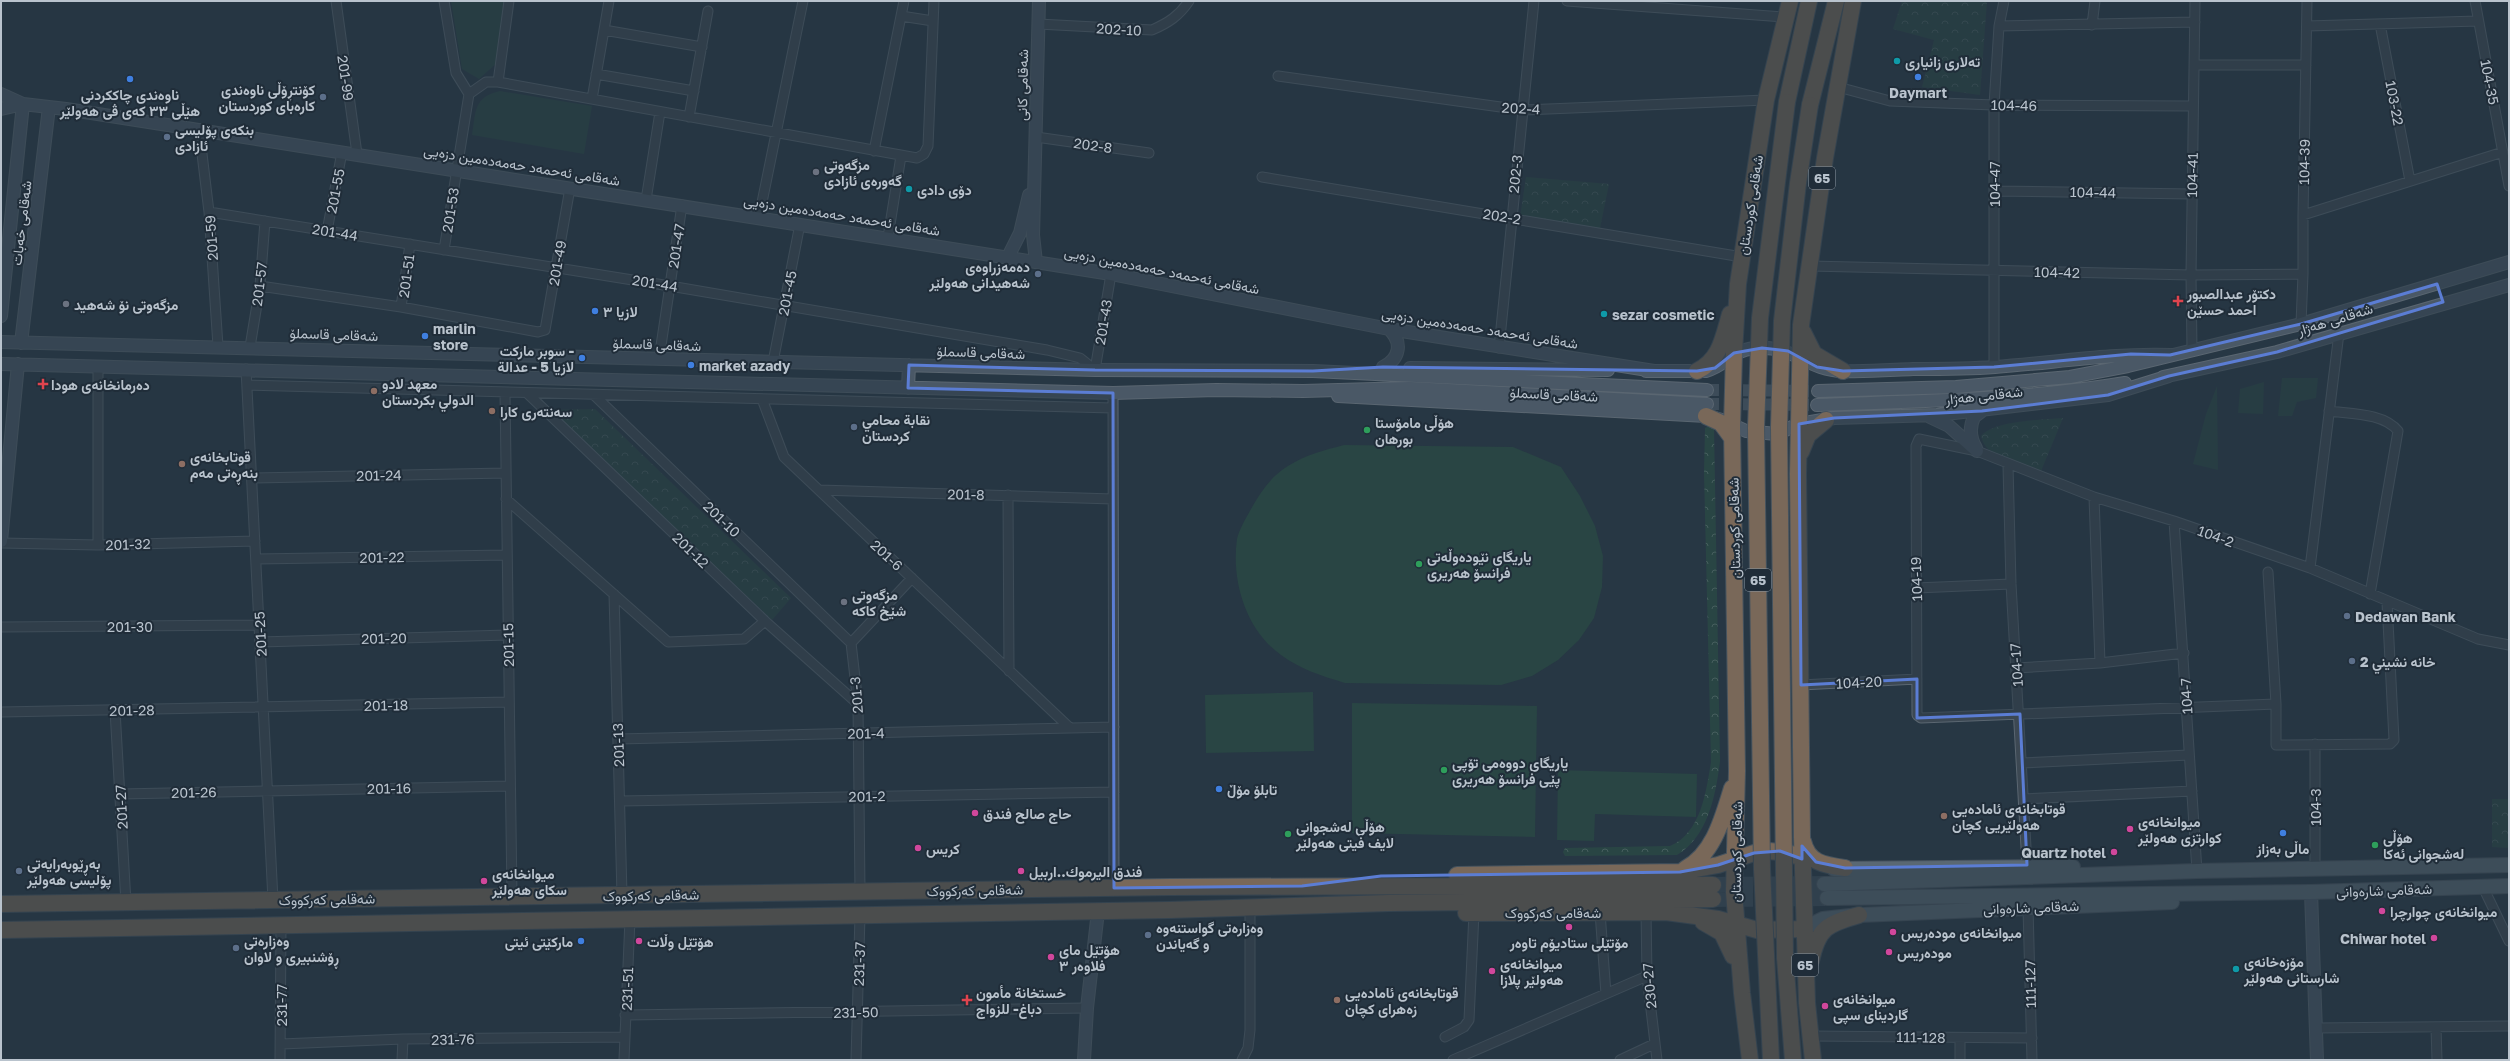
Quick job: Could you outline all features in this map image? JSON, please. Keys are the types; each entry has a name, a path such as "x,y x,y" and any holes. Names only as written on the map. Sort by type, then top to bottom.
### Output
{"highway":[{"name":"شەقامی کوردستان","path":"1750,1060 1736,925 1737,771 1732,432 1734,353 1738,284 1766,100 1784,18 1790,1"},
{"name":"شەقامی کوردستان","path":"1771,1060 1762,869 1756,428 1760,318 1786,102 1809,1"},
{"name":"65","path":"1793,1060 1785,958 1779,427 1782,320 1797,190 1810,106 1836,1"},
{"name":"65","path":"1813,1060 1806,1003 1802,859 1798,461 1801,325 1825,158 1853,1"},
{"path":"1697,371 1712,362 1718,354 1738,284"},
{"path":"1801,325 1806,340 1814,354 1843,371"},
{"path":"1707,410 1732,432"},
{"path":"1798,461 1808,435 1826,420"},
{"path":"1680,872 1697,861 1712,840 1720,823 1737,771"},
{"path":"1802,837 1805,849 1816,862 1844,868"},
{"name":"شەقامی کەرکووک","path":"1302,886 1380,876 1680,872 1718,865 1769,851 1789,853 1802,859"},
{"name":"شەقامی کەرکووک","path":"1,904 1302,886 1713,892 1299,907 1,930"},
{"path":"553,896 562,900 566,906 562,917 554,920"},
{"path":"594,896 585,901 583,912 588,917 597,920"},
{"name":"شەقامی کەرکووک","path":"1299,907 1386,914 1666,912 1718,919 1757,930 1790,930 1804,928"},
{"path":"1666,912 1704,922 1722,933 1733,956 1742,994"},
{"path":"1806,1003 1810,964 1818,936 1834,922 1859,915"}],"main road":[{"name":"شەقامی کانی","path":"1036,262 1033,235 1039,1"},
{"name":"شەقامی ئەحمەد حەمەدەمین دزەیی","path":"1,94 23,104"},
{"name":"شەقامی ئەحمەد حەمەدەمین دزەیی","path":"1,108 23,104 49,107 199,129 888,237 1111,274 1389,329 1499,348 1654,371"},
{"name":"شەقامی خەبات","path":"1,316 23,104"},
{"name":"شەقامی خەبات","path":"21,343 49,107"},
{"name":"شەقامی کانی","path":"1008,257 1020,233 1035,170"},
{"name":"شەقامی هەژار","path":"1818,391 1956,387 2070,376 2128,366 2301,324 2509,262"},
{"path":"2437,284 2443,302"},
{"name":"شەقامی هەژار","path":"1817,405 1959,399 2093,389 2169,376 2277,352 2443,302 2509,285"},
{"path":"1383,367 1394,359 1398,353 1397,339 1389,329"},
{"name":"شەقامی قاسملۆ","path":"1,342 218,346 1095,370 1313,371 1707,390"},
{"name":"شەقامی قاسملۆ","path":"1313,371 1383,367 1697,371 1715,368 1734,353 1752,348 1772,348 1801,356"},
{"name":"شەقامی هەژار","path":"1801,356 1817,367 1843,371 1994,368 2131,354 2170,355"},
{"name":"شەقامی قاسملۆ","path":"1,364 246,369 1113,394 1216,390 1303,391 1358,399 1707,410"},
{"path":"1,542 5,456 18,364"},
{"path":"908,388 909,365"},
{"name":"شەقامی هەژار","path":"1799,424 1826,420 1925,416 1982,411 2108,395 2169,376"},
{"path":"1977,451 1972,441 1971,427 1974,416 1982,411"},
{"path":"1925,416 1949,426 1977,451"},
{"path":"1732,432 1746,431 1770,434 1787,431 1799,424"},
{"name":"شەقامی شارەوانی","path":"1802,859 1820,868 2028,865 2197,871"},
{"name":"شەقامی شارەوانی","path":"1824,884 2197,871 2509,865"},
{"name":"شەقامی شارەوانی","path":"1827,898 2312,892 2509,886"},
{"name":"شەقامی شارەوانی","path":"1804,928 1823,919 1859,915 2175,902 2260,892"},
{"path":"2312,892 2317,1060"},
{"path":"1084,1060 1087,1008 1098,911"}],"street":[{"name":"201-99","path":"336,1 357,154"},
{"path":"444,1 456,73 469,94 486,82 498,82 917,158 924,154 928,146 934,1"},
{"path":"498,82 509,1"},
{"path":"592,99 609,1"},
{"path":"759,217 803,1"},
{"path":"874,151 904,1"},
{"name":"202-10","path":"1038,24 1152,30 1168,23 1182,13 1189,1"},
{"name":"202-3","path":"1499,348 1534,1"},
{"path":"1567,1 1784,18"},
{"name":"104-47","path":"1994,368 1994,105 1999,26 2004,1"},
{"path":"2092,25 2095,1"},
{"name":"104-41","path":"2192,350 2192,106 2195,1"},
{"name":"104-39","path":"2301,324 2303,274 2302,215 2308,1"},
{"name":"104-35","path":"2475,1 2504,152 2509,186"},
{"path":"689,117 708,11"},
{"path":"901,16 934,21"},
{"path":"2307,26 2478,21"},
{"path":"1999,26 2195,22"},
{"name":"103-22","path":"2380,24 2410,181"},
{"path":"604,30 702,47"},
{"path":"2194,65 2306,65"},
{"path":"596,74 694,91"},
{"name":"202-4","path":"1278,76 1522,110 1766,100"},
{"name":"104-46","path":"1838,87 1890,101 1994,105 2192,106"},
{"name":"201-53","path":"444,250 469,94"},
{"path":"646,200 660,112"},
{"name":"201-59","path":"199,129 209,212 218,346"},
{"name":"202-8","path":"1036,137 1149,153"},
{"name":"201-55","path":"327,231 342,152"},
{"path":"2302,215 2504,152"},
{"path":"888,237 901,156"},
{"name":"202-2","path":"1262,177 1742,257"},
{"name":"201-49","path":"402,307 538,332 545,330 570,188"},
{"name":"104-44","path":"1994,191 2192,194"},
{"name":"201-47","path":"659,359 682,205"},
{"name":"201-44","path":"209,212 670,286 784,307 1052,351 1080,358 1095,370"},
{"name":"201-57","path":"250,347 260,286 266,221"},
{"name":"201-45","path":"773,362 800,224"},
{"name":"201-51","path":"402,307 410,244"},
{"name":"104-42","path":"1810,266 2191,275 2303,274"},
{"name":"201-43","path":"1095,370 1111,274"},
{"path":"260,286 402,307"},
{"path":"2310,568 2339,333"},
{"path":"98,366 98,545"},
{"name":"201-25","path":"246,369 273,900"},
{"path":"248,385 1113,408"},
{"name":"201-15","path":"505,392 512,897"},
{"name":"201-12","path":"527,393 765,621 858,704"},
{"path":"1113,394 1114,888"},
{"name":"201-10","path":"594,395 851,643"},
{"name":"201-6","path":"762,399 784,457 1070,728"},
{"path":"2329,411 2381,419 2392,423 2398,431 2370,594"},
{"name":"104-2","path":"1919,439 1977,451 2008,465 2094,497 2174,521 2310,568 2478,640 2509,645"},
{"name":"104-19","path":"1919,439 1916,446 1917,715 1921,718 2020,714"},
{"name":"104-17","path":"2008,465 2011,584 2028,865"},
{"name":"201-24","path":"252,478 506,473"},
{"name":"201-8","path":"819,490 1113,499"},
{"path":"1008,495 1009,671"},
{"path":"2094,497 2100,663"},
{"path":"506,499 668,642 744,639 765,621"},
{"name":"104-7","path":"2174,521 2184,653 2197,871"},
{"name":"201-32","path":"1,542 98,545 255,541"},
{"name":"201-22","path":"256,559 507,555"},
{"path":"2268,572 2276,704 2276,745 2390,744 2394,740 2387,602"},
{"path":"851,643 912,578"},
{"path":"1916,588 2011,584"},
{"name":"201-13","path":"614,594 622,895"},
{"name":"201-30","path":"1,627 259,625"},
{"name":"201-20","path":"260,642 508,635"},
{"name":"201-3","path":"851,643 858,704 860,892"},
{"path":"2016,668 2100,663 2184,653"},
{"name":"104-20","path":"1801,685 1917,679"},
{"name":"201-18","path":"263,708 509,702"},
{"path":"2020,714 2276,704"},
{"name":"201-28","path":"1,712 263,708"},
{"name":"201-27","path":"115,710 126,903"},
{"name":"201-4","path":"618,739 1114,727"},
{"name":"104-3","path":"2315,744 2315,869"},
{"path":"2022,763 2189,755"},
{"name":"201-16","path":"267,791 510,786"},
{"name":"201-26","path":"120,794 267,791"},
{"path":"2024,799 2192,791"},
{"name":"201-2","path":"620,801 1114,792"},
{"path":"2483,887 2509,941"},
{"name":"111-127","path":"2028,907 2032,1060"},
{"path":"1242,1060 1248,1048 1250,1030 1250,908"},
{"path":"1600,912 1606,994"},
{"name":"230-27","path":"1646,912 1648,976 1654,1044 1657,1060"},
{"path":"1445,1037 1464,1027 1469,1020 1474,913"},
{"name":"231-37","path":"856,1060 860,915"},
{"name":"231-51","path":"624,1060 630,919"},
{"name":"231-77","path":"280,1060 281,925"},
{"path":"1452,1060 1648,976"},
{"name":"231-50","path":"625,1015 1087,1008"},
{"path":"2317,1028 2509,1026"},
{"path":"2436,1027 2437,1060"},
{"name":"111-128","path":"1810,1036 2032,1038"},
{"name":"231-76","path":"281,1044 403,1040 625,1037"},
{"path":"1960,1038 1960,1060"},
{"path":"402,1060 403,1040"},
{"path":"1620,1060 1654,1044"}],"highlighted area":[{"path":"2437,284 2443,302 2277,352 2169,376 2108,395 1982,411 1834,418 1799,424 1801,685 1917,679 1917,718 2020,714 2027,865 1845,868 1816,862 1802,846 1802,859 1780,851 1754,853 1718,865 1680,872 1381,876 1302,886 1114,888 1113,393 908,388 909,365 1095,370 1313,371 1383,367 1697,371 1715,368 1734,353 1762,348 1788,351 1817,367 1843,371 1994,367 2131,354 2170,355 2301,324"}],"green space":[{"path":"451,1 505,1 498,62 479,79 462,69"},
{"path":"1902,1 1987,1 1980,95 1922,87 1934,40 1893,29"},
{"path":"500,91 592,106 584,154 472,135 475,113 480,101 491,94"},
{"path":"1526,177 1609,184 1599,233 1520,217"},
{"path":"2282,378 2318,378 2316,398 2297,402 2292,416 2278,416"},
{"path":"2264,382 2263,414 2238,413 2240,389"},
{"path":"2217,386 2218,470 2193,464 2206,414"},
{"path":"595,409 791,598 772,620 548,410"},
{"path":"2063,418 2041,471 2005,460 1997,456 1984,444 1981,436 1987,431 2007,424 2032,420"},
{"path":"1709,426 1714,428 1720,761 1716,787 1709,814 1696,837 1688,847 1677,855 1565,856 1563,852 1565,848 1670,846 1689,832 1700,810 1707,786 1711,762 1704,473 1705,428"},
{"name":"یاریگای نێودەوڵەتی فرانسۆ هەریری","path":"1344,445 1513,447 1561,467 1580,496 1595,526 1603,556 1602,587 1594,618 1579,640 1558,660 1532,676 1501,685 1345,683 1304,668 1281,655 1269,645 1259,632 1250,618 1244,603 1239,588 1236,571 1238,535 1258,497 1266,485 1276,475 1301,459 1315,453"},
{"path":"1313,692 1314,751 1206,753 1205,695"},
{"name":"یاریگای دووەمی تۆپی پێی فرانسۆ هەریری","path":"1352,703 1537,706 1535,837 1352,833"},
{"path":"1558,770 1697,774 1696,817 1595,814 1594,841 1557,840"},
{"path":"2492,799 2509,799 2509,848 2492,847"}],"tunnel":[{"path":"1707,390 1818,391"},
{"path":"1707,404 1817,405"},
{"path":"1713,885 1824,884"},
{"path":"1713,899 1827,898"}],"place":[{"name":"تەلاری زانیاری","path":"1897,61"},
{"name":"Daymart","path":"1918,77"},
{"name":"ناوەندی چاککردنی هێڵی ٣٣ کەی ڤی هەولێر","path":"130,79"},
{"name":"کۆنتڕۆڵی ناوەندی کارەبای کوردستان","path":"323,97"},
{"name":"بنکەی پۆلیسی ئازادی","path":"167,137"},
{"name":"مزگەوتی گەورەی ئازادی","path":"816,172"},
{"name":"دۆى دادى","path":"909,189"},
{"name":"دەمەزراوەی شەهیدانی هەولێر","path":"1038,274"},
{"name":"دکتۆر عبدالصبور احمد حسێن","path":"2178,301"},
{"name":"مزگەوتی نۆ شەهید","path":"66,304"},
{"name":"لازیا ٣","path":"595,311"},
{"name":"sezar cosmetic","path":"1604,314"},
{"name":"marlin store","path":"425,336"},
{"name":"سوبر ماركت - لازيا 5 - عدالة","path":"582,358"},
{"name":"market azady","path":"691,365"},
{"name":"دەرمانخانەی هودا","path":"43,384"},
{"name":"معهد لادو الدولي بكردستان","path":"374,391"},
{"name":"سەنتەری کارا","path":"492,411"},
{"name":"نقابة محامي كردستان","path":"854,427"},
{"name":"هۆڵی مامۆستا بورهان","path":"1367,430"},
{"name":"قوتابخانەی بنەڕەتی مەم","path":"182,464"},
{"name":"یاریگای نێودەوڵەتی فرانسۆ هەریری","path":"1419,564"},
{"name":"مزگه‌وتی شێخ كاكه","path":"844,602"},
{"name":"Dedawan Bank","path":"2347,616"},
{"name":"خانه نشيني 2","path":"2352,661"},
{"name":"یاریگای دووەمی تۆپی پێی فرانسۆ هەریری","path":"1444,770"},
{"name":"تابلۆ مۆڵ","path":"1219,789"},
{"name":"حاج صالح فندق","path":"975,813"},
{"name":"قوتابخانەی ئامادەیی هەولێریی کچان","path":"1944,816"},
{"name":"میوانخانەی کوارتزی هەولێر","path":"2130,829"},
{"name":"ماڵی بەزاز","path":"2283,833"},
{"name":"هۆڵی لەشجوانی لایف فیتی هەولێر","path":"1288,834"},
{"name":"هۆڵی لەشجوانی ئەکا","path":"2375,845"},
{"name":"كريس","path":"918,848"},
{"name":"Quartz hotel","path":"2114,852"},
{"name":"بەڕێوبەرایەتی پۆلیسی هەولێر","path":"19,871"},
{"name":"فندق اليرموك..اربيل","path":"1021,871"},
{"name":"میوانخانەی سکای هەولێر","path":"484,881"},
{"name":"میوانخانەی چوارچرا","path":"2382,911"},
{"name":"مۆتێلی ستادیۆم تاوەر","path":"1569,927"},
{"name":"میوانخانەی مودەریس","path":"1893,932"},
{"name":"وەزارەتی گواستنەوە و گەیاندن","path":"1148,935"},
{"name":"Chiwar hotel","path":"2434,938"},
{"name":"مارکێتی ئیتی","path":"581,941"},
{"name":"هۆتێل وڵات","path":"639,941"},
{"name":"وەزارەتی ڕۆشنبیری و لاوان","path":"236,948"},
{"name":"مودەریس","path":"1889,952"},
{"name":"هۆتێل مای فلاوەر ٣","path":"1051,957"},
{"name":"مۆزەخانەی شارستانی هەولێر","path":"2236,969"},
{"name":"میوانخانەی هەولێر پلازا","path":"1492,971"},
{"name":"خستخانة مأمون دباغ- للزواج","path":"967,1000"},
{"name":"قوتابخانەی ئامادەیی زەهرای کچان","path":"1337,1000"},
{"name":"میوانخانەی گاردینای سپی","path":"1825,1006"}]}
